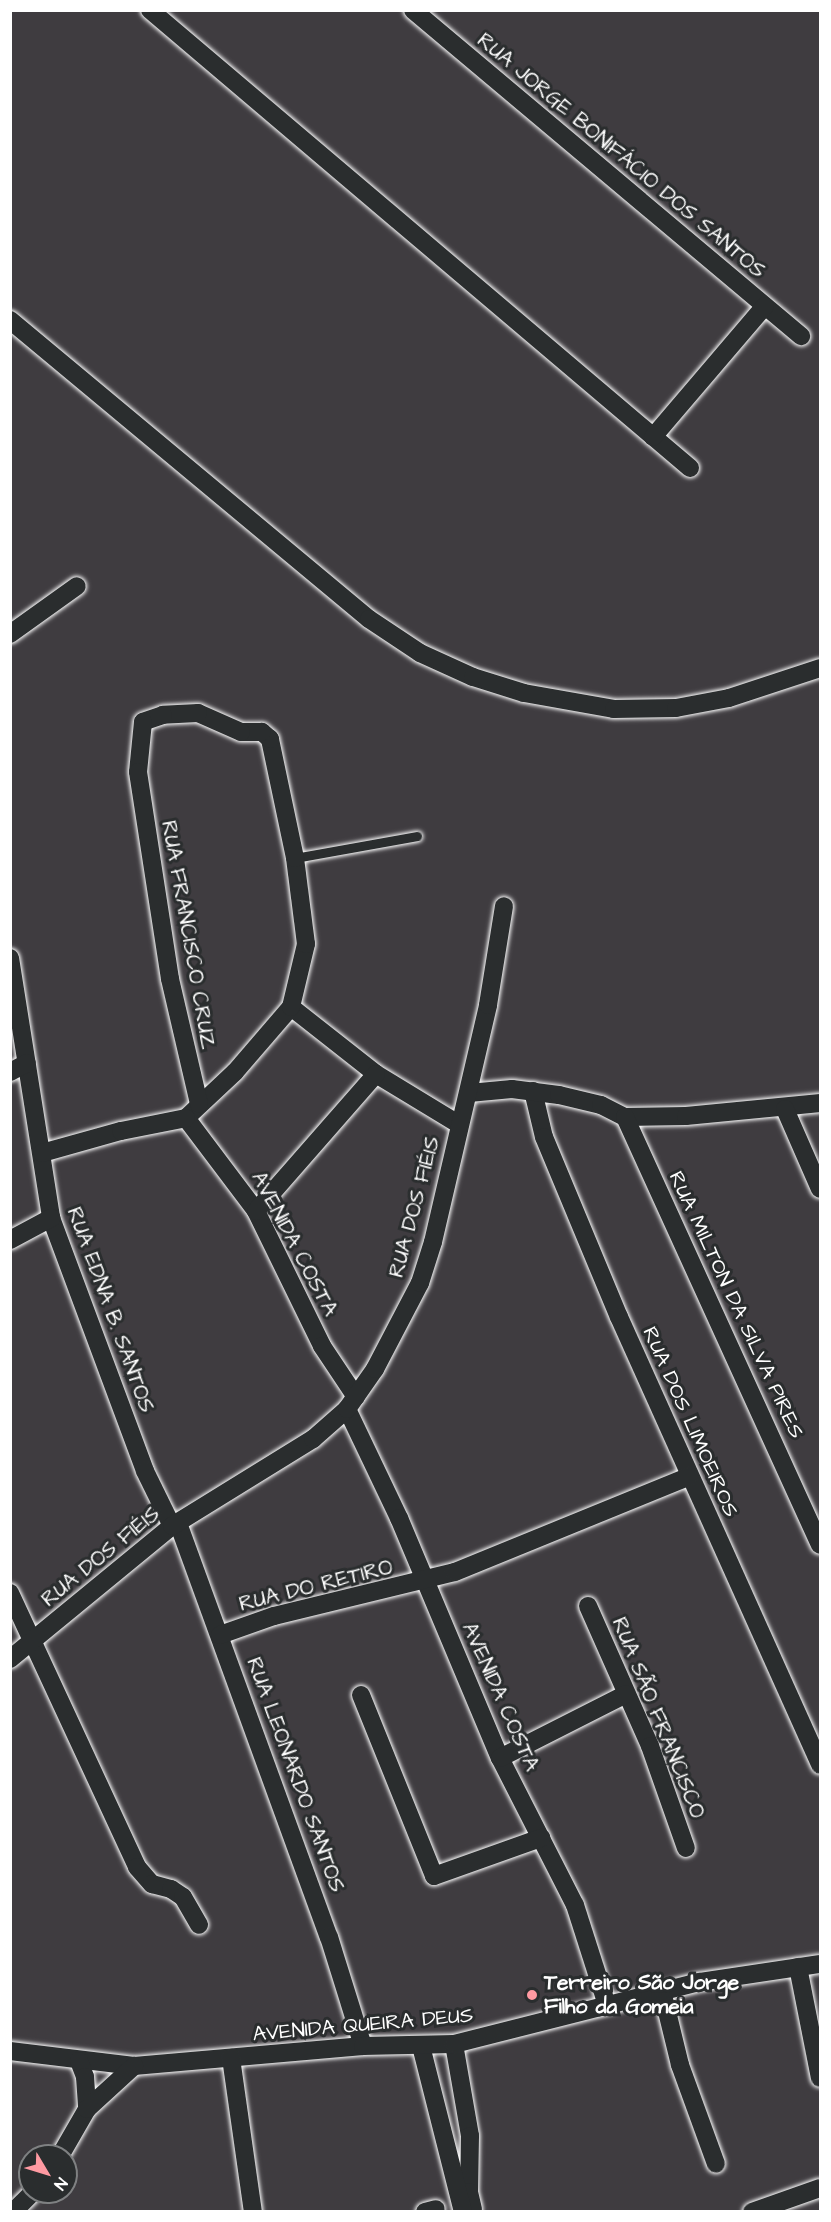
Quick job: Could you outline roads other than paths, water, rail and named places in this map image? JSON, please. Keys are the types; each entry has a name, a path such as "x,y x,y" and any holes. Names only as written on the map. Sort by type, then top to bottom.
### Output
{"street":[{"path":"150,10 690,468"},
{"name":"RUA JORGE BONIFÁCIO DOS SANTOS","path":"413,10 801,336"},
{"path":"653,436 765,306"},
{"path":"10,320 369,619 420,653 473,677 524,693 614,709 676,708 729,698 820,668"},
{"path":"10,634 77,586"},
{"name":"RUA FRANCISCO CRUZ","path":"199,1104 170,979 138,772 142,722 163,715 198,713 241,732 262,732 270,739 295,858"},
{"path":"42,1153 121,1131 186,1118 235,1072 291,1007 306,944 295,858"},
{"name":"RUA DOS FIÉIS","path":"10,1659 175,1524 296,1451 351,1403 398,1328 420,1283 436,1232 469,1093 504,906"},
{"name":"RUA EDNA B. SANTOS","path":"10,958 51,1218 145,1470 175,1524"},
{"path":"291,1007 376,1074 460,1125"},
{"path":"10,1072 27,1063"},
{"path":"256,1211 376,1074"},
{"path":"469,1093 533,1091 580,1100 625,1117 786,1109 820,1103"},
{"name":"RUA DOS LIMOEIROS","path":"533,1091 557,1171 688,1477 820,1765"},
{"path":"786,1109 820,1189"},
{"name":"RUA MILTON DA SILVA PIRES","path":"625,1117 820,1545"},
{"name":"AVENIDA COSTA","path":"186,1118 256,1211 351,1403 500,1758 575,1905 607,2005"},
{"path":"10,1240 51,1218"},
{"name":"RUA DO RETIRO","path":"220,1635 302,1609 425,1582 688,1477"},
{"name":"RUA LEONARDO SANTOS","path":"175,1524 220,1635 329,1937 363,2046"},
{"path":"10,1593 143,1878 183,1898 198,1925"},
{"name":"RUA SÃO FRANCISCO","path":"588,1606 650,1746 686,1848"},
{"path":"500,1758 626,1694"},
{"path":"361,1695 434,1876 541,1838"},
{"name":"AVENIDA QUEIRA DEUS","path":"10,2051 134,2066 363,2046 454,2044 662,1991 820,1964"},
{"path":"798,1967 820,2078"},
{"path":"662,1991 680,2065 716,2164"},
{"path":"454,2044 470,2136 463,2200"},
{"path":"421,2046 463,2200 474,2211"},
{"path":"231,2058 253,2211"},
{"path":"79,2061 85,2077 87,2109"},
{"path":"67,2144 87,2109 134,2066"},
{"path":"752,2211 820,2188"}],"lane":[{"path":"295,858 417,837"}],"place":[{"name":"Terreiro São Jorge Filho da Gomeia","path":"532,1995"}]}
